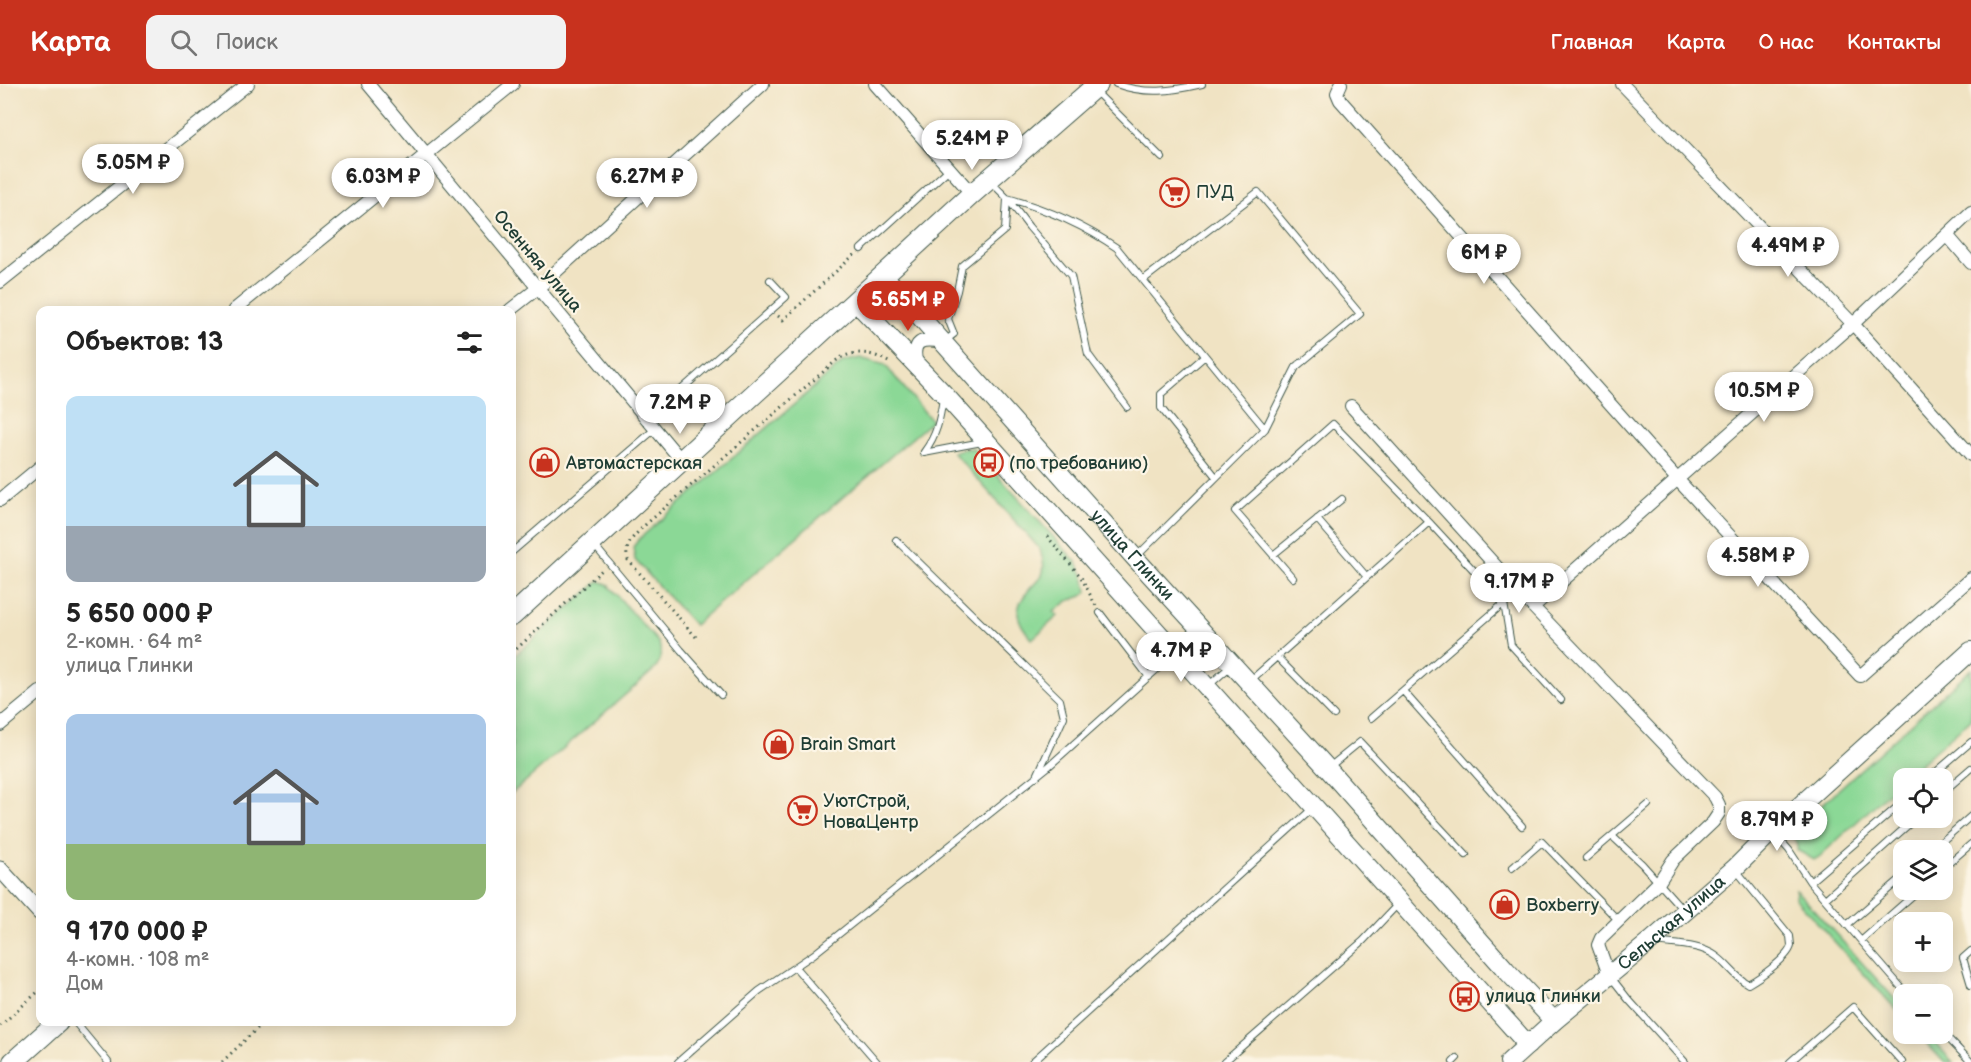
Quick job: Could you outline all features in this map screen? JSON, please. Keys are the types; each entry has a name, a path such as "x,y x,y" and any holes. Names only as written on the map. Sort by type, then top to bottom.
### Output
{"main road":[{"path":"516,612 972,194 1095,86"},
{"name":"улица Глинки","path":"883,275 1135,558 1554,1021"},
{"name":"улица Глинки","path":"855,301 944,394 1177,651 1399,903 1528,1045"},
{"name":"Сельская улица","path":"1554,1021 1735,868 1772,831 1971,651"},
{"path":"1509,1062 1554,1021"},
{"path":"13,1062 54,1026"}],"street":[{"path":"0,282 248,84"},
{"name":"Осенняя улица","path":"368,84 681,460"},
{"path":"239,306 513,84"},
{"path":"515,306 538,288 763,84"},
{"path":"875,84 972,194"},
{"path":"1341,84 1337,93 1340,100 1677,479 1860,676 1971,578"},
{"path":"1622,84 1853,324 1971,455"},
{"path":"1533,607 1853,324 1971,212"},
{"path":"1947,235 1971,263"},
{"path":"917,366 914,353 921,341 943,342"},
{"path":"1351,406 1533,607 1715,797 1719,805 1719,813 1713,822 1673,860 1659,882 1601,938 1598,945 1609,975"},
{"path":"0,500 36,470"},
{"path":"0,725 36,695"},
{"path":"0,869 36,909"}],"lane":[{"path":"1116,84 1146,92 1171,91 1202,84"},
{"path":"1095,86 1162,158"},
{"path":"861,249 950,169"},
{"path":"989,180 1007,198 1071,276 1088,354 1126,406"},
{"path":"1135,558 1265,429 1296,367 1360,314 1258,192 1143,280"},
{"path":"1007,198 1043,209 1086,228 1117,248 1265,429"},
{"path":"943,342 954,334 948,319 962,266 1005,230 1007,198"},
{"path":"516,548 786,297 770,280"},
{"path":"1206,356 1161,394 1160,401 1161,408 1216,477"},
{"path":"944,394 934,439 924,453 983,442 992,448"},
{"path":"1293,578 1235,512 1333,424 1504,603 1512,645 1561,700"},
{"path":"1273,555 1342,499"},
{"path":"1317,519 1366,577"},
{"path":"1248,682 1429,522"},
{"path":"896,540 1060,700 1064,717 1037,776"},
{"path":"593,543 721,695"},
{"path":"1371,718 1504,603"},
{"path":"1100,613 1149,677"},
{"path":"678,1062 759,991 814,954 1037,776 1177,651"},
{"path":"1277,657 1334,715"},
{"path":"1208,686 1232,665"},
{"path":"1403,691 1522,826"},
{"path":"1328,769 1360,742 1466,855"},
{"path":"1941,768 1971,742"},
{"path":"1953,784 1971,768"},
{"path":"1586,858 1648,805"},
{"path":"1032,1062 1314,807"},
{"path":"1810,882 1893,810"},
{"path":"1943,840 1971,816"},
{"path":"1825,899 1905,828"},
{"path":"1772,831 1789,850 1810,882 1898,984"},
{"path":"1612,836 1659,882 1684,912"},
{"path":"1512,868 1542,842 1618,920"},
{"path":"1953,860 1971,844"},
{"path":"1651,941 1695,948 1713,954 1725,963 1738,979 1748,984 1768,970 1787,953 1791,945 1790,936 1735,868"},
{"path":"1847,925 1893,885"},
{"path":"1861,941 1908,900"},
{"path":"1224,1062 1363,941 1399,903"},
{"path":"1971,951 1963,958 1971,985"},
{"path":"795,967 877,1062"},
{"path":"1609,975 1685,1062"},
{"path":"1790,1062 1853,1007 1902,1062"},
{"path":"78,1026 108,1062"},
{"path":"1953,1043 1971,1062"}],"path":[{"path":"783,320 861,249"},
{"path":"696,637 628,560 626,552 629,543 645,525 837,360 844,356 863,353 882,358 898,368"},
{"path":"1044,532 1081,577 1100,613"},
{"path":"516,649 609,564 626,552"},
{"path":"0,1026 36,994"},
{"path":"222,1062 260,1026"}],"green space":[{"path":"860,358 885,365 932,421 694,625 635,560 633,547 639,539 843,362"},
{"path":"973,448 1077,563 1084,576 1087,592 1068,601 1054,612 1058,616 1032,639 1022,626 1018,609 1024,597 1042,575 1044,565 1041,554 1039,548 953,452"},
{"path":"599,581 607,584 659,643 661,653 656,668 516,790 516,654"},
{"path":"1971,669 1971,719 1915,768 1893,768 1893,788 1819,857 1814,860 1797,850 1798,844 1792,836 1794,830"},
{"path":"1796,890 1893,997 1893,1006 1795,898"},
{"path":"1927,1044 1936,1044 1953,1062 1944,1062"}],"place":[{"name":"ПУД","path":"1175,192"},
{"name":"Автомастерская","path":"545,463"},
{"name":"(по требованию)","path":"988,463"},
{"name":"Brain Smart","path":"779,744"},
{"name":"УютСтрой, НоваЦентр","path":"802,811"},
{"name":"Boxberry","path":"1505,905"},
{"name":"улица Глинки","path":"1465,996"}]}
